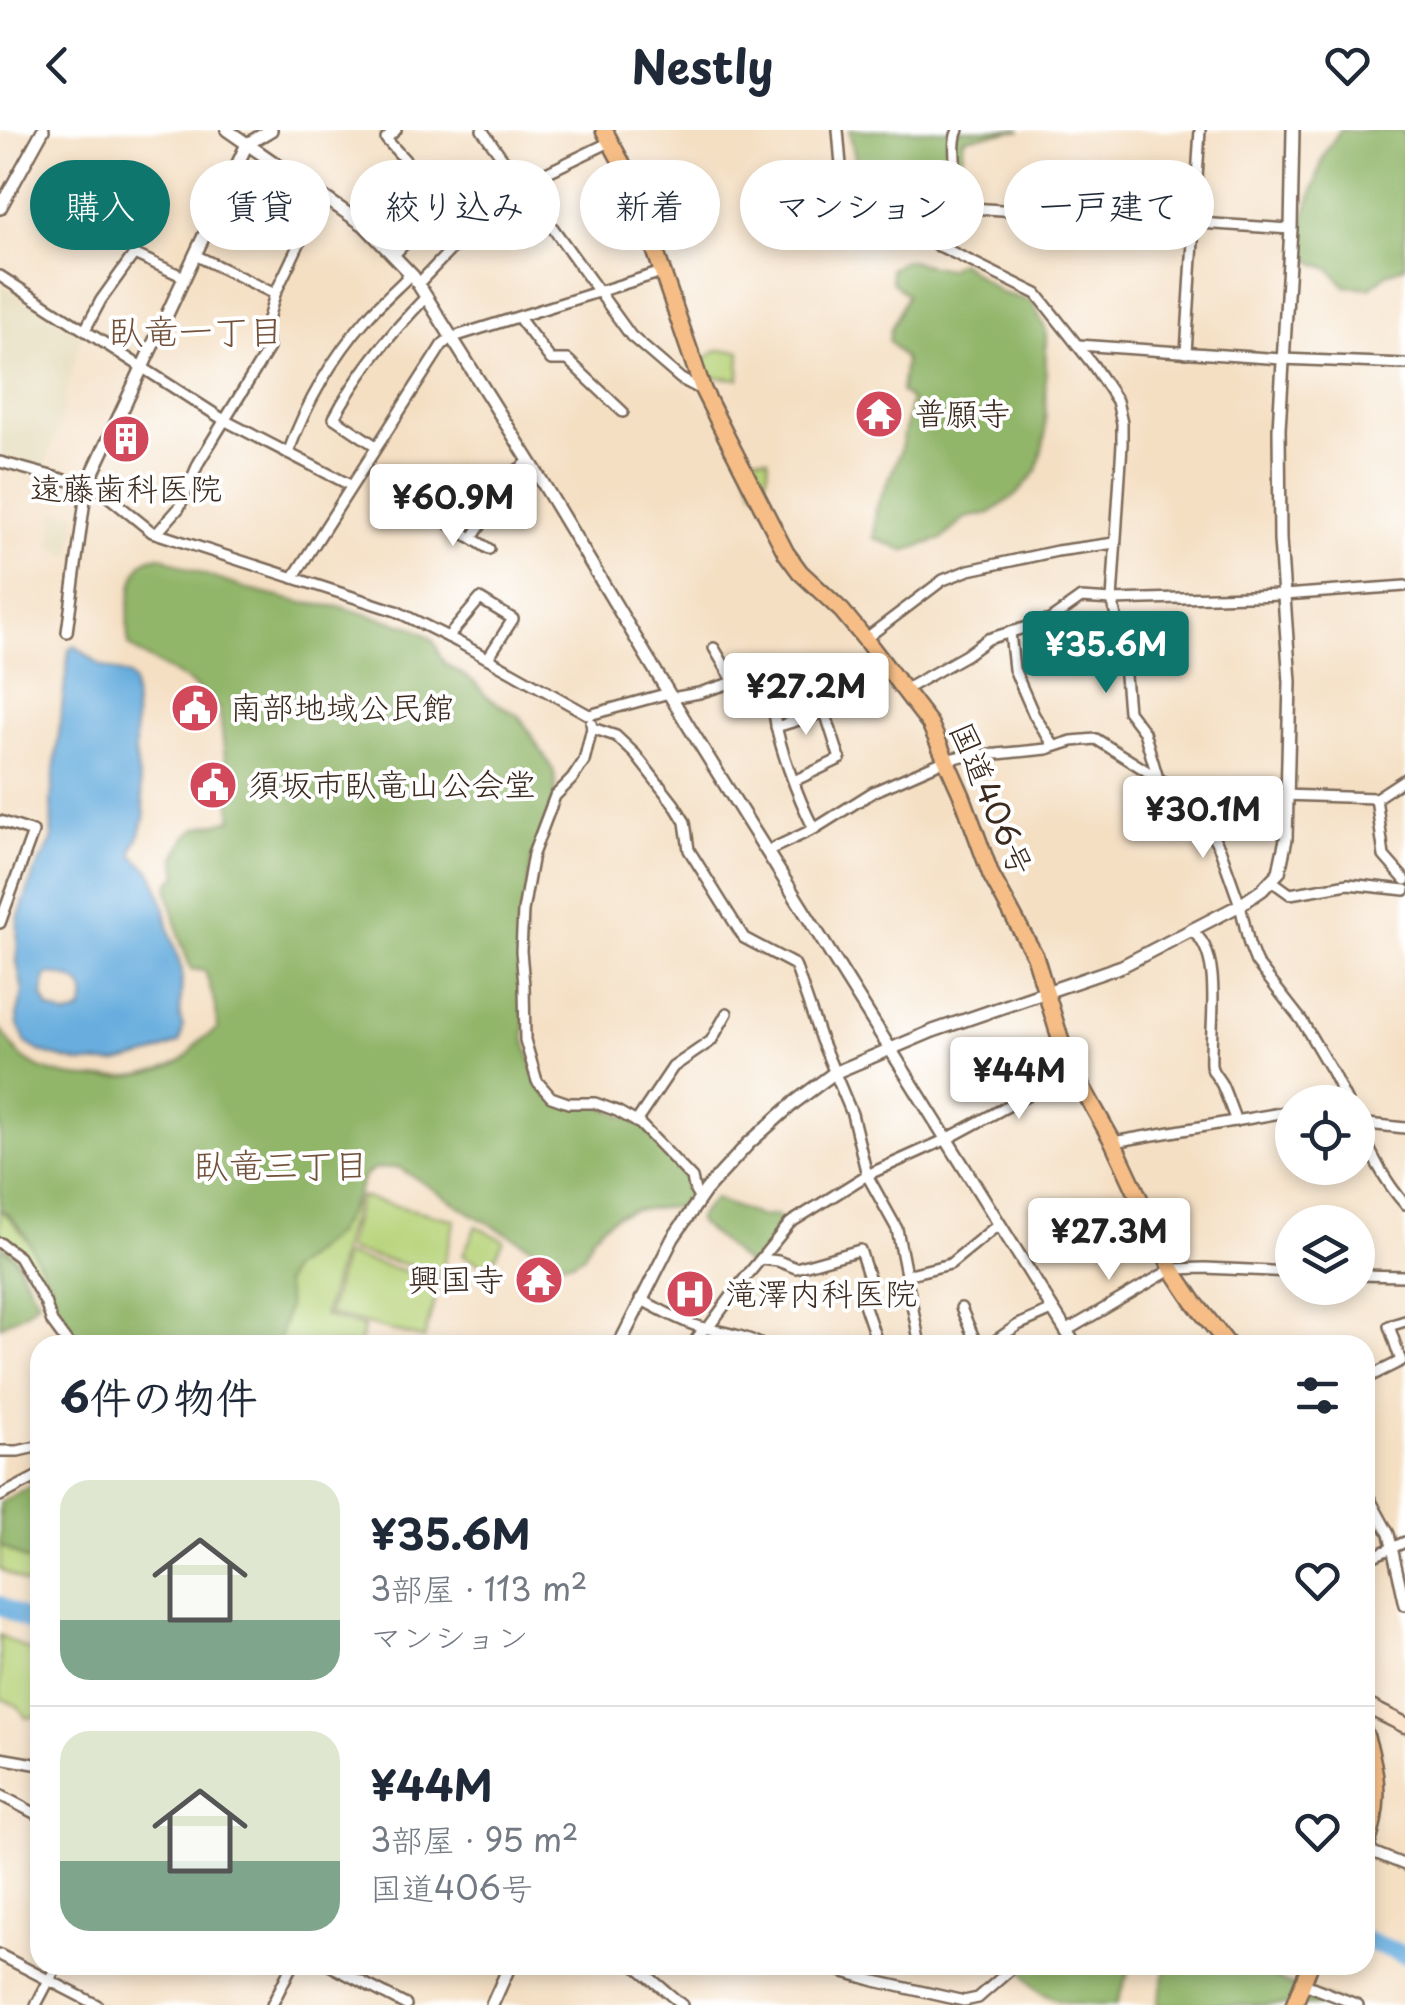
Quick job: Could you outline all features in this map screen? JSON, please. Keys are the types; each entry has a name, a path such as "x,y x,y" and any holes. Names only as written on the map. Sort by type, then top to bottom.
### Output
{"highway":[{"name":"国道406号","path":"607,136 637,198 702,390 786,552 800,572 842,612 930,724 991,875 1026,936 1073,1071 1113,1142 1172,1269 1220,1335"},
{"path":"1375,1773 1375,1822"},
{"path":"1294,2005 1305,1975"}],"main road":[{"path":"1375,1710 1405,1725"}],"street":[{"path":"0,208 43,130"},
{"path":"227,130 270,160"},
{"path":"67,632 87,484 247,144 272,130"},
{"path":"393,256 444,203 386,139 396,130"},
{"path":"482,130 503,160"},
{"path":"838,130 841,160"},
{"path":"954,160 958,130"},
{"path":"1198,160 1200,130"},
{"path":"624,1335 673,1238 706,1190 748,1144 834,1073 933,1031 1122,966 1240,904 1272,881 1278,872 1286,839 1290,682 1280,540 1279,429 1294,130"},
{"path":"560,162 607,136"},
{"path":"330,202 364,225 426,297 1069,1335"},
{"path":"1214,223 1291,229"},
{"path":"560,239 631,336 680,379 702,390"},
{"path":"157,533 179,508 199,462 269,348 266,330 275,294 296,250"},
{"path":"288,453 298,423 320,382 366,319 446,250"},
{"path":"946,250 1037,294 1117,401 1122,423 1112,600 1122,642 1128,712 1144,732 1157,776"},
{"path":"1186,353 1193,250"},
{"path":"85,330 134,254 184,277"},
{"path":"194,255 275,294"},
{"path":"293,578 350,485 450,338 662,272"},
{"path":"0,276 224,420 350,485"},
{"path":"376,446 334,418 361,372 426,297"},
{"path":"519,318 550,360 568,360 623,412"},
{"path":"1078,345 1405,364"},
{"path":"472,538 486,518 487,503 504,479 529,462"},
{"path":"0,464 99,488 157,533 396,611 589,716 734,682 776,683 805,673 844,686 862,683 887,669"},
{"path":"437,516 489,549"},
{"path":"865,640 943,580 969,570 1115,543"},
{"path":"904,690 988,639 1050,620 1080,598 1284,595 1405,586"},
{"path":"448,637 480,598 512,618 488,658"},
{"path":"1010,632 1014,669 1034,715 1054,746"},
{"path":"714,648 734,682"},
{"path":"794,782 840,759 819,693 822,679"},
{"path":"776,683 776,727 814,830"},
{"path":"776,727 825,712"},
{"path":"589,716 592,728 584,760 572,780 555,796 532,854 522,911 525,1040 536,1082 551,1098 568,1103 595,1102 636,1122 692,1178 700,1199"},
{"path":"592,728 616,736 674,804 686,822 689,850 744,938 795,965 852,1114 868,1175 897,1229 918,1335"},
{"path":"767,850 814,830 874,792 946,760 1096,738 1194,801 1214,836 1240,904 1256,962 1302,1020 1338,1085"},
{"path":"1194,801 1219,793 1376,798 1405,779"},
{"path":"1376,798 1384,856 1405,880"},
{"path":"0,820 33,832 0,923"},
{"path":"1272,881 1290,894 1348,884 1405,890"},
{"path":"1191,931 1199,936 1210,960 1214,1005 1211,1069 1236,1121"},
{"path":"636,1122 673,1068 711,1041 727,1013"},
{"path":"699,1335 790,1224 868,1175 947,1139 1073,1071"},
{"path":"1113,1142 1275,1115"},
{"path":"1375,1125 1405,1128"},
{"path":"1375,1161 1405,1204"},
{"path":"906,1274 950,1264 999,1224"},
{"path":"0,1243 19,1257 61,1335"},
{"path":"761,1259 796,1268 860,1250 869,1278 862,1298 875,1335"},
{"path":"1066,1331 1172,1269 1275,1271"},
{"path":"1375,1275 1405,1276"},
{"path":"640,1299 696,1326 727,1335"},
{"path":"961,1308 972,1335"},
{"path":"1004,1335 1052,1310"},
{"path":"1375,1374 1401,1361 1389,1326 1405,1321"},
{"path":"0,1451 30,1448"},
{"path":"0,1496 30,1480"},
{"path":"1375,1508 1390,1534 1405,1604"},
{"path":"1375,1556 1405,1542"},
{"path":"0,1758 30,1762"},
{"path":"0,1795 30,1811"},
{"path":"1375,1854 1405,1865"},
{"path":"0,1955 30,1970"},
{"path":"39,1975 97,2005"},
{"path":"36,2005 51,1975"},
{"path":"272,2005 287,1975"},
{"path":"348,1975 406,2005"},
{"path":"492,2005 506,1975"},
{"path":"647,1975 682,2005"},
{"path":"854,1975 964,2001 978,1998 1004,1975"},
{"path":"1305,1975 1358,2005"}],"shaded area":[{"path":"0,284 82,334 64,411 44,468 0,455"},
{"path":"55,511 77,514 71,557 50,546"}],"green space":[{"path":"849,130 1021,130 964,138 962,160 856,160"},
{"path":"1340,130 1405,130 1405,266 1388,273 1370,288 1345,286 1330,269 1307,260 1300,246 1304,219 1324,155"},
{"path":"905,260 947,269 960,262 1001,293 1032,301 1046,330 1045,437 1037,471 1017,494 990,513 965,518 942,539 904,551 874,538 876,508 900,453 911,400 901,392 905,360 889,341 907,295 892,282 890,269"},
{"path":"718,350 740,351 739,379 704,376 699,362"},
{"path":"741,457 768,458 769,463 766,476 754,490"},
{"path":"161,556 246,589 303,603 341,607 412,627 431,638 446,664 520,717 553,770 556,782 555,796 533,853 523,911 525,1040 537,1081 551,1098 595,1103 640,1124 692,1178 688,1195 680,1205 618,1215 592,1237 584,1255 573,1262 560,1262 475,1216 398,1167 374,1169 364,1176 335,1234 289,1271 284,1283 288,1306 280,1335 67,1335 47,1300 51,1286 24,1233 0,1210 0,1031 20,1055 35,1065 74,1077 118,1078 176,1064 217,1029 216,1007 205,971 191,969 168,891 170,882 178,875 175,858 186,837 196,828 232,820 220,713 188,681 129,645 133,584 141,565"},
{"path":"357,1195 324,1316 364,1327 362,1335 280,1335 288,1306 284,1283 289,1271 335,1234"},
{"path":"360,1197 455,1220 441,1273 346,1250"},
{"path":"714,1199 762,1217 776,1215 781,1220 782,1229 750,1267 698,1222"},
{"path":"0,1210 16,1225 41,1262 50,1287 47,1300 33,1276 0,1241"},
{"path":"476,1226 504,1240 490,1268 463,1255"},
{"path":"0,1247 13,1256 38,1301 0,1326"},
{"path":"344,1255 440,1280 425,1335 409,1335 328,1314"},
{"path":"30,1486 30,1562 0,1545 0,1502"},
{"path":"0,1545 30,1562 30,1586 0,1569"},
{"path":"0,1635 30,1651 30,1717 26,1718 18,1706 0,1698"},
{"path":"1025,1975 1127,1975 1116,2005 1058,2000 1036,1989"},
{"path":"1164,1975 1269,1975 1349,2005 1157,2005"}],"water":[{"path":"74,645 101,666 129,676 133,682 135,754 145,814 133,856 153,875 182,971 180,1042 117,1063 80,1063 41,1052 26,1043 18,1025 23,992 17,962 18,919 34,873 52,841 51,799 69,650","holes":["61,975 79,984 84,995 81,1011 67,1016 49,1009 43,996 45,976"]}],"waterway":[{"path":"0,1605 30,1622"},
{"path":"1375,1944 1405,1955"}],"place":[{"name":"普願寺","path":"879,414"},
{"name":"遠藤歯科医院","path":"126,439"},
{"name":"南部地域公民館","path":"195,708"},
{"name":"須坂市臥竜山公会堂","path":"213,785"},
{"name":"興国寺","path":"539,1280"},
{"name":"滝澤内科医院","path":"690,1294"}],"district":[{"name":"臥竜一丁目","path":"196,332"},
{"name":"臥竜三丁目","path":"281,1166"}]}
